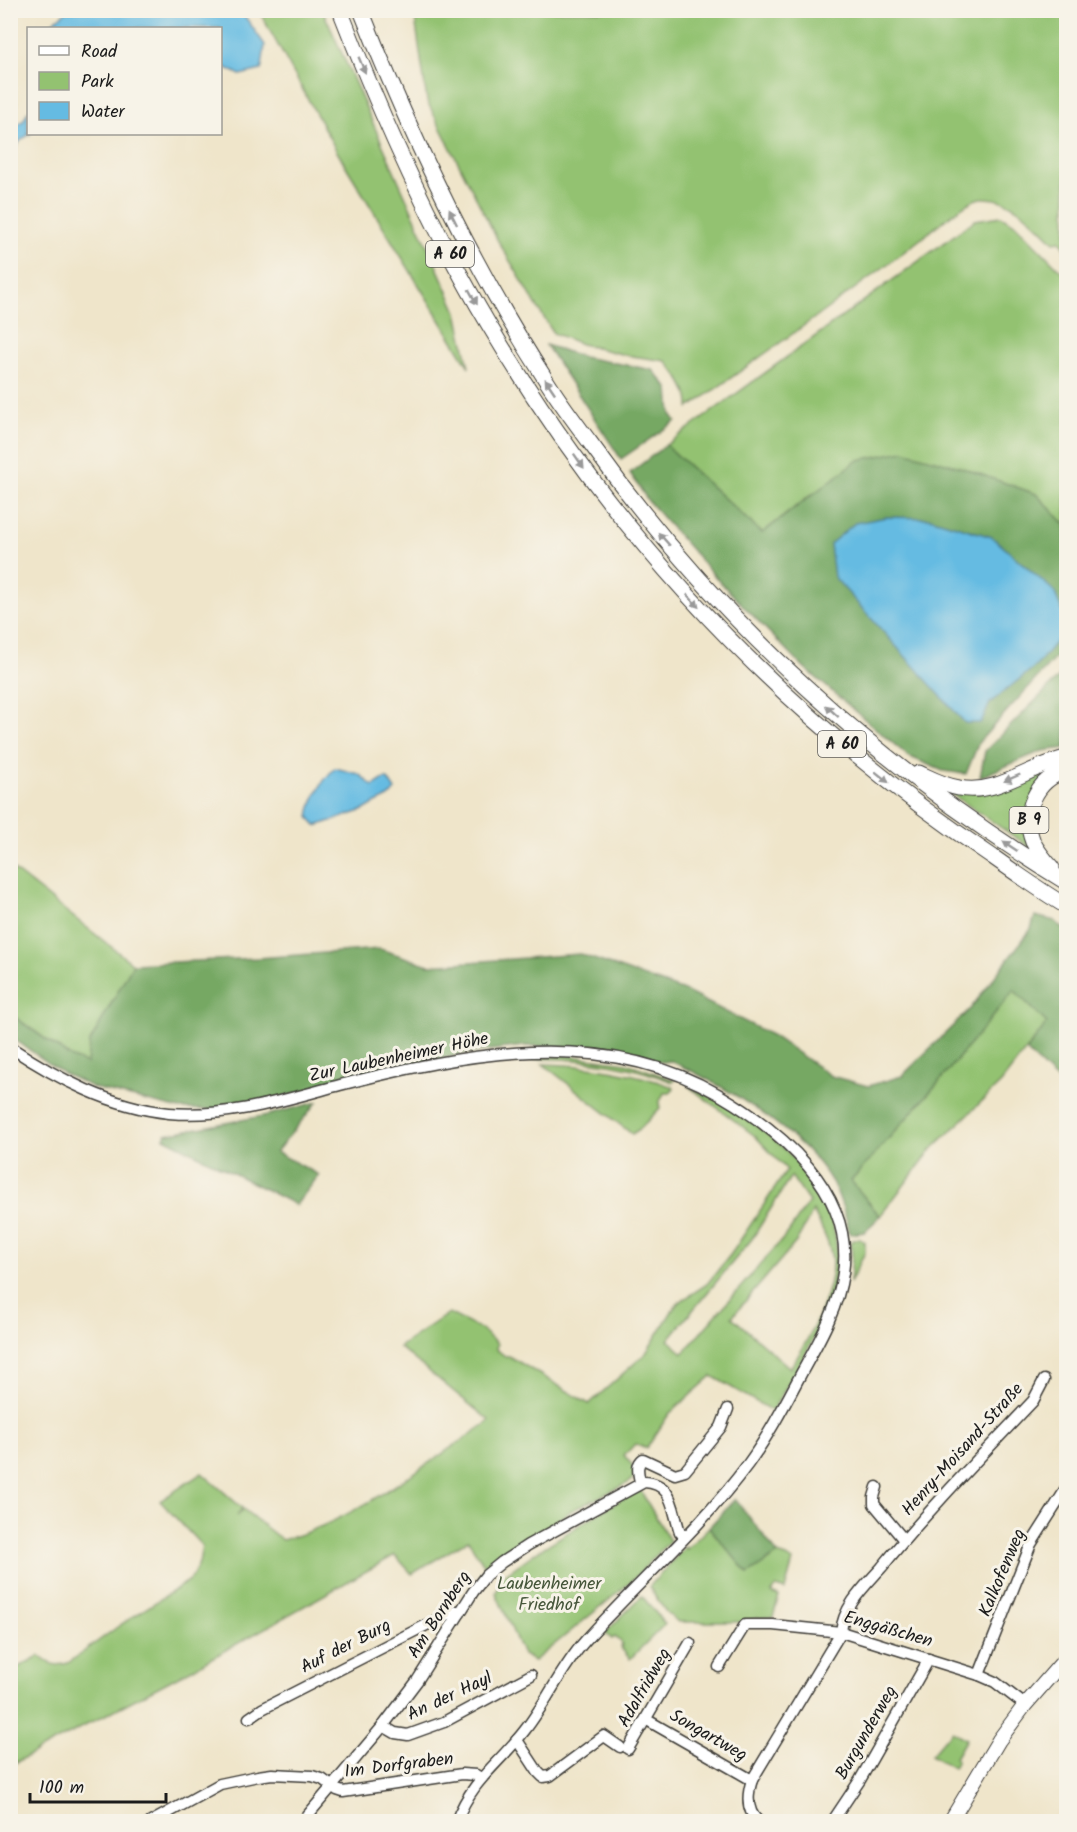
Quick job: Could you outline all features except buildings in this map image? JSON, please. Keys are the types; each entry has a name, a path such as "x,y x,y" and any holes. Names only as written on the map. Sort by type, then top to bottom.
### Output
{"highway":[{"name":"A 60","path":"340,10 360,61 412,177 488,325 527,387 603,495 688,597 778,687 886,780 951,829 1063,906"},
{"name":"A 60","path":"361,10 416,140 479,267 547,382 651,524 756,640 847,725 984,829 1063,880"},
{"name":"A 60","path":"894,762 948,786 981,789 1066,758"},
{"name":"B 9","path":"1063,880 1038,850 1029,829 1029,816 1033,800 1040,787 1055,774 1066,771"}],"main road":[{"path":"950,1821 999,1740 1025,1705 1066,1658"}],"street":[{"name":"Zur Laubenheimer Höhe","path":"10,1047 67,1081 110,1100 149,1110 196,1114 242,1110 458,1059 516,1052 579,1052 643,1062 667,1069 705,1086 735,1104 773,1132 806,1165 822,1185 838,1219 844,1252 839,1293 829,1319 770,1431 737,1478 685,1537 567,1662 532,1720 467,1797 456,1821"},
{"name":"Henry-Moisand-Straße","path":"759,1821 754,1818 749,1805 748,1797 752,1780 841,1632 845,1615 904,1540 1033,1401 1044,1380"},
{"path":"685,1537 680,1532 666,1491 656,1483 640,1482 639,1463 644,1459 672,1473 685,1471 721,1427 728,1409"},
{"name":"Am Bornberg","path":"332,1786 383,1726 417,1681 486,1575 528,1545 640,1482"},
{"name":"Henry-Moisand-Straße","path":"877,1487 874,1504 904,1540"},
{"name":"Kalkofenweg","path":"979,1675 1030,1544 1066,1489"},
{"name":"Auf der Burg","path":"249,1718 262,1708 444,1616 457,1611 460,1613"},
{"name":"Enggäßchen","path":"719,1667 745,1625 773,1625 841,1632 979,1675 994,1682 1025,1705"},
{"name":"Adalfridweg","path":"517,1740 543,1777 550,1776 604,1736 624,1748 646,1720 690,1644"},
{"name":"Burgunderweg","path":"832,1821 860,1780 929,1659"},
{"name":"An der Hayl","path":"383,1726 395,1733 408,1735 444,1722 531,1676"},
{"name":"Songartweg","path":"646,1720 752,1780"},
{"path":"151,1821 220,1784 272,1773 312,1776 332,1786"},
{"name":"Im Dorfgraben","path":"302,1821 332,1786 340,1791 349,1792 462,1774 476,1775 481,1779"}],"green space":[{"path":"11,10 18,11 12,70 16,105 11,106"},
{"path":"259,11 323,11 457,312 469,367 339,155"},
{"path":"414,11 1066,11 1066,258 1064,245 1060,241 1054,242 1031,219 1013,206 993,199 976,199 689,408 685,389 666,361 625,355 581,344 553,333 498,241 427,101"},
{"path":"1001,216 1015,224 1066,276 1066,525 1036,494 812,494 762,533 666,445 975,220"},
{"path":"546,345 583,357 653,370 669,389 671,414 676,421 621,459"},
{"path":"666,445 762,533 858,460 904,451 960,467 1036,494 1066,525 1066,646 979,742 966,774 943,771 908,756 800,664 719,581 648,501 630,473"},
{"path":"1066,670 1066,748 1042,751 980,777 985,751"},
{"path":"1058,764 1042,779 1031,848 946,790"},
{"path":"10,867 133,964 89,1044 87,1064 72,1058 11,1014"},
{"path":"1035,916 1055,921 1066,931 1066,1089 1026,1051 1047,1023 1014,990 943,1077 851,1181 880,1216 865,1232 850,1234 843,1208 832,1182 819,1163 802,1145 760,1111 737,1096 671,1061 663,1062 577,1047 525,1046 466,1053 261,1102 215,1110 180,1109 94,1088 63,1073 11,1037 10,1014 72,1058 87,1064 89,1044 133,964 380,949 429,965 580,954 687,992 773,1036 831,1076 868,1086 902,1076 971,1008 1031,929"},
{"path":"1014,990 1047,1023 1001,1083 933,1148 880,1216 851,1181 943,1077"},
{"path":"564,1055 626,1063 675,1080 673,1082 640,1071 604,1063 553,1059 502,1060 422,1070 469,1061"},
{"path":"543,1064 592,1067 625,1073 657,1081 674,1089 670,1093 664,1093 659,1103 660,1108 632,1134"},
{"path":"688,1086 720,1101 774,1139 811,1180 825,1203 833,1228 837,1254 830,1300 808,1349 772,1411 712,1376 669,1414 647,1448 636,1444 624,1455 633,1466 635,1475 630,1482 571,1511 486,1568 468,1540 412,1574 395,1555 196,1667 11,1765 11,1671 39,1656 52,1664 68,1663 120,1625 190,1580 199,1563 202,1546 160,1501 202,1473 242,1508 237,1516 243,1509 282,1540 336,1519 390,1489 490,1421 399,1347 449,1313 482,1330 497,1344 496,1349 505,1356 509,1356 589,1404 646,1353 678,1303 707,1284 731,1254 787,1170 755,1136","holes":["791,1176 809,1202 788,1233 683,1353 668,1340 752,1239","813,1211 830,1248 832,1267 830,1281 820,1313 790,1368 732,1317 796,1242"]},
{"path":"317,1102 276,1152 319,1175 296,1205 164,1138 166,1134 268,1115"},
{"path":"858,1238 865,1242 865,1252 850,1283 851,1241"},
{"name":"Laubenheimer Friedhof","path":"639,1488 670,1541 631,1582 534,1661 523,1655 496,1593 503,1576 536,1552"},
{"path":"735,1499 778,1554 748,1574 709,1527"},
{"path":"709,1527 748,1574 778,1554 793,1561 785,1590 776,1587 772,1593 779,1596 773,1617 757,1618 746,1622 678,1622 666,1612 649,1587 685,1547 687,1549"},
{"name":"Laubenheimer Friedhof","path":"642,1596 665,1624 630,1659 621,1648 622,1643 605,1633"},
{"path":"952,1731 966,1739 955,1758 957,1760 953,1768 931,1755"}],"water":[{"path":"67,11 241,11 265,45 262,67 261,70 240,75 222,66 222,27 50,27"},
{"path":"27,113 28,135 21,140 11,154 11,128 23,121"},
{"path":"887,517 930,518 992,537 1054,591 1064,615 1060,637 1037,665 990,703 981,723 965,723 834,577 830,544 855,523"},
{"path":"335,768 359,774 373,786 388,779 395,790 389,797 364,810 316,826 309,817 312,804 322,784"}]}
